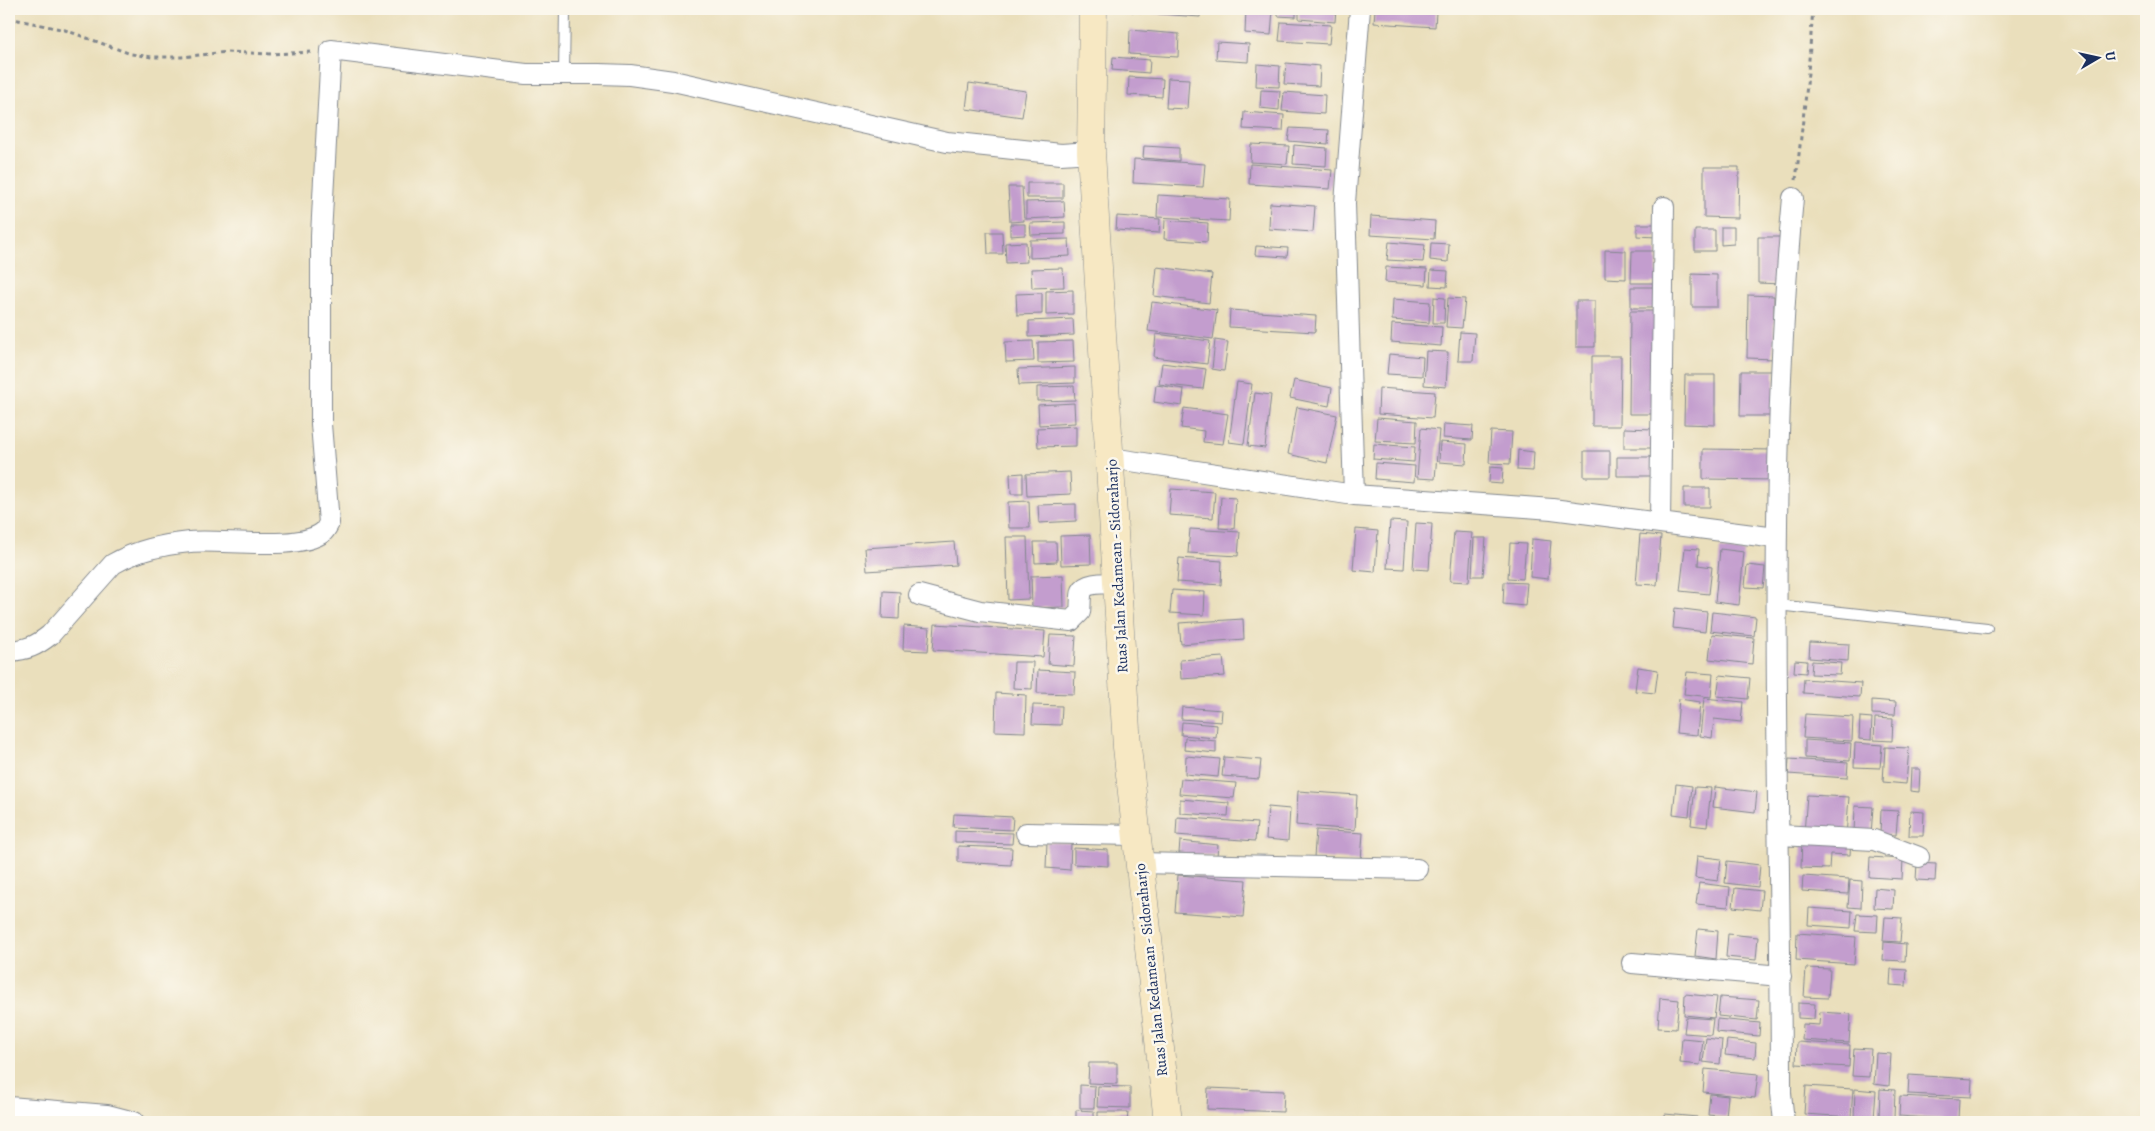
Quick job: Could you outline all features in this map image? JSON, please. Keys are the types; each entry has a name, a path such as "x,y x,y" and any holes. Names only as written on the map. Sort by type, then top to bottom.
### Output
{"main road":[{"name":"Ruas Jalan Kedamean - Sidoraharjo","path":"1093,9 1091,152 1127,747 1168,1122"}],"street":[{"path":"1354,495 1345,203 1360,9"},
{"path":"9,651 28,649 50,635 113,564 126,556 144,549 190,542 288,542 311,538 324,532 329,524 321,424 321,235 331,50 526,74 630,75 673,81 947,142 1061,154 1091,152"},
{"path":"1784,1122 1781,1093 1776,538 1785,282 1793,198"},
{"path":"1660,523 1664,207"},
{"path":"1111,458 1354,495 1552,509 1776,538"},
{"path":"919,595 980,611 1072,621 1080,612 1082,592 1086,587 1118,583"},
{"path":"1026,832 1136,836"},
{"path":"1780,835 1874,840 1919,857"},
{"path":"1139,864 1417,869"},
{"path":"1632,963 1781,976"},
{"path":"9,1107 107,1115 134,1122"}],"lane":[{"path":"564,74 565,9"},
{"path":"1777,605 1987,628"}],"path":[{"path":"1793,198 1808,85 1813,9"},
{"path":"9,18 65,30 130,54 152,57 182,57 227,52 271,54 331,50"}],"building":[{"path":"1132,9 1201,9 1200,17 1132,12"},
{"path":"1246,9 1273,9 1271,35 1245,33"},
{"path":"1278,9 1296,9 1296,17 1278,16"},
{"path":"1299,9 1336,9 1335,22 1299,19"},
{"path":"1375,9 1436,12 1435,27 1374,23"},
{"path":"1281,22 1331,25 1329,44 1279,41"},
{"path":"1130,30 1179,34 1178,57 1129,54"},
{"path":"1217,42 1249,44 1248,62 1216,60"},
{"path":"1113,57 1150,60 1149,73 1112,70"},
{"path":"1286,63 1320,66 1319,86 1284,84"},
{"path":"1257,64 1280,66 1279,87 1256,86"},
{"path":"1129,77 1163,79 1162,97 1128,95"},
{"path":"1168,78 1189,79 1187,109 1166,108"},
{"path":"969,83 1026,91 1022,117 966,109"},
{"path":"1261,90 1280,91 1279,110 1260,108"},
{"path":"1284,92 1325,95 1324,114 1282,111"},
{"path":"1244,112 1284,115 1283,131 1243,129"},
{"path":"1290,128 1329,130 1328,144 1288,141"},
{"path":"1251,144 1289,146 1287,164 1250,162"},
{"path":"1294,145 1327,148 1326,166 1293,164"},
{"path":"1144,146 1179,148 1179,161 1143,158"},
{"path":"1134,159 1205,164 1203,187 1133,183"},
{"path":"1250,164 1332,170 1330,189 1249,184"},
{"path":"1704,167 1739,167 1738,218 1704,217"},
{"path":"1027,183 1063,183 1063,198 1027,198"},
{"path":"1008,187 1022,187 1024,221 1010,222"},
{"path":"1158,195 1230,199 1229,221 1157,217"},
{"path":"1064,201 1065,217 1026,219 1026,202"},
{"path":"1270,203 1315,206 1313,232 1269,229"},
{"path":"1117,216 1160,219 1159,233 1116,230"},
{"path":"1371,216 1435,221 1434,239 1370,235"},
{"path":"1165,220 1208,223 1207,242 1164,239"},
{"path":"1065,222 1065,234 1031,235 1030,223"},
{"path":"1010,224 1025,224 1025,235 1010,236"},
{"path":"1637,224 1658,224 1657,237 1637,236"},
{"path":"1721,227 1734,227 1734,244 1721,245"},
{"path":"1695,230 1715,230 1715,251 1695,251"},
{"path":"987,232 1002,232 1003,254 988,254"},
{"path":"1758,237 1781,237 1781,284 1758,283"},
{"path":"1069,239 1070,256 1030,258 1030,240"},
{"path":"1026,242 1027,262 1006,263 1005,243"},
{"path":"1389,242 1425,245 1423,262 1387,260"},
{"path":"1431,243 1449,244 1448,262 1430,260"},
{"path":"1256,246 1288,248 1287,257 1255,255"},
{"path":"1605,250 1626,251 1626,279 1605,278"},
{"path":"1632,251 1657,251 1657,283 1631,283"},
{"path":"1157,267 1212,274 1209,303 1154,296"},
{"path":"1386,267 1427,269 1426,285 1385,282"},
{"path":"1063,268 1064,287 1032,288 1031,269"},
{"path":"1431,270 1448,271 1447,287 1430,286"},
{"path":"1692,274 1717,275 1717,307 1692,307"},
{"path":"1631,287 1661,287 1661,308 1631,308"},
{"path":"1073,290 1073,314 1046,315 1046,291"},
{"path":"1042,293 1042,314 1017,315 1016,294"},
{"path":"1748,295 1774,296 1774,359 1747,358"},
{"path":"1434,297 1445,298 1444,323 1433,323"},
{"path":"1448,298 1465,299 1462,328 1446,327"},
{"path":"1393,299 1430,302 1429,323 1392,320"},
{"path":"1576,301 1595,301 1595,347 1576,347"},
{"path":"1152,302 1217,310 1213,339 1148,331"},
{"path":"1230,310 1316,316 1315,332 1229,327"},
{"path":"1630,311 1660,311 1659,414 1629,414"},
{"path":"1073,319 1074,335 1029,337 1029,321"},
{"path":"1392,324 1442,327 1441,346 1391,342"},
{"path":"1460,332 1475,333 1473,361 1458,361"},
{"path":"1156,334 1210,341 1207,364 1154,357"},
{"path":"1215,340 1228,342 1224,371 1212,369"},
{"path":"1033,341 1034,361 1006,362 1005,342"},
{"path":"1073,341 1074,362 1038,363 1038,342"},
{"path":"1426,351 1448,352 1446,387 1424,385"},
{"path":"1389,354 1423,357 1422,376 1387,374"},
{"path":"1592,356 1621,356 1620,426 1592,426"},
{"path":"1162,363 1206,369 1203,389 1159,384"},
{"path":"1075,367 1075,383 1019,385 1018,369"},
{"path":"1741,371 1774,371 1774,416 1740,416"},
{"path":"1685,375 1715,375 1715,425 1684,424"},
{"path":"1294,380 1332,388 1329,406 1290,398"},
{"path":"1237,382 1252,384 1244,444 1229,442"},
{"path":"1156,385 1184,389 1182,406 1154,402"},
{"path":"1074,386 1075,400 1037,401 1037,387"},
{"path":"1379,388 1435,392 1433,418 1378,414"},
{"path":"1255,393 1271,395 1265,448 1248,446"},
{"path":"1074,403 1075,423 1039,425 1038,405"},
{"path":"1297,407 1337,415 1327,463 1288,454"},
{"path":"1184,408 1228,414 1223,444 1203,442 1204,431 1181,428"},
{"path":"1377,418 1417,421 1416,443 1375,441"},
{"path":"1444,424 1473,426 1472,440 1443,438"},
{"path":"1076,426 1076,446 1038,447 1037,428"},
{"path":"1421,428 1439,430 1435,479 1417,478"},
{"path":"1624,428 1654,429 1654,448 1624,448"},
{"path":"1491,431 1512,432 1510,464 1489,463"},
{"path":"1440,442 1467,444 1466,464 1439,462"},
{"path":"1374,444 1415,447 1414,462 1373,459"},
{"path":"1703,449 1775,450 1774,480 1703,479"},
{"path":"1518,450 1534,452 1533,471 1517,470"},
{"path":"1584,451 1610,451 1610,477 1584,477"},
{"path":"1617,457 1654,457 1653,476 1617,476"},
{"path":"1376,463 1415,466 1414,482 1375,479"},
{"path":"1490,467 1503,468 1502,484 1489,483"},
{"path":"1070,472 1071,494 1027,496 1026,474"},
{"path":"1023,473 1023,494 1011,494 1010,474"},
{"path":"1684,488 1710,488 1710,507 1684,507"},
{"path":"1171,489 1215,492 1213,518 1169,515"},
{"path":"1221,497 1236,498 1234,529 1219,528"},
{"path":"1029,501 1030,528 1009,528 1008,502"},
{"path":"1076,504 1076,521 1039,523 1038,505"},
{"path":"1390,521 1407,522 1404,569 1387,568"},
{"path":"1416,523 1432,524 1429,570 1413,569"},
{"path":"1190,529 1240,532 1238,556 1188,553"},
{"path":"1356,529 1378,531 1375,572 1353,570"},
{"path":"1454,532 1472,533 1469,582 1450,581"},
{"path":"1640,534 1661,536 1657,585 1636,584"},
{"path":"1090,535 1091,564 1061,565 1060,536"},
{"path":"1006,537 1027,537 1029,599 1008,600"},
{"path":"1474,538 1486,538 1483,576 1472,576"},
{"path":"1532,539 1551,541 1548,579 1530,577"},
{"path":"954,542 956,565 867,571 865,548"},
{"path":"1034,542 1056,542 1057,562 1035,563"},
{"path":"1510,543 1526,544 1523,579 1508,578"},
{"path":"1685,548 1699,549 1698,565 1712,567 1709,594 1680,591"},
{"path":"1720,549 1744,552 1739,605 1715,602"},
{"path":"1179,558 1222,561 1221,585 1177,582"},
{"path":"1747,565 1765,567 1763,588 1745,587"},
{"path":"1063,575 1064,607 1032,608 1031,576"},
{"path":"1504,582 1527,583 1525,606 1503,604"},
{"path":"1172,590 1205,592 1204,615 1170,613"},
{"path":"883,591 900,592 899,619 882,618"},
{"path":"1675,608 1707,612 1705,632 1673,628"},
{"path":"1712,612 1756,617 1754,636 1710,631"},
{"path":"1243,619 1244,639 1181,644 1179,623"},
{"path":"935,624 1045,631 1043,657 933,650"},
{"path":"904,626 930,628 928,651 903,650"},
{"path":"1712,634 1754,638 1752,664 1709,659"},
{"path":"1050,635 1076,636 1074,666 1048,664"},
{"path":"1810,642 1849,644 1848,661 1809,658"},
{"path":"1223,657 1225,676 1181,679 1180,660"},
{"path":"1795,660 1807,661 1806,673 1794,672"},
{"path":"1812,661 1841,663 1840,675 1811,674"},
{"path":"1014,662 1033,662 1032,689 1013,688"},
{"path":"1638,667 1658,670 1655,693 1635,691"},
{"path":"1038,670 1075,672 1074,694 1037,693"},
{"path":"1687,672 1713,674 1711,697 1684,694"},
{"path":"1720,675 1750,678 1748,699 1717,696"},
{"path":"1804,679 1861,683 1860,697 1803,693"},
{"path":"996,693 1026,695 1025,732 995,731"},
{"path":"1704,698 1743,702 1741,722 1714,719 1712,738 1700,736"},
{"path":"1679,699 1700,702 1697,735 1676,733"},
{"path":"1872,700 1896,702 1895,715 1872,714"},
{"path":"1033,705 1062,706 1061,725 1032,724"},
{"path":"1182,707 1222,710 1221,722 1181,719"},
{"path":"1805,714 1853,717 1852,741 1803,738"},
{"path":"1860,717 1872,718 1871,740 1859,739"},
{"path":"1875,718 1893,719 1892,741 1874,740"},
{"path":"1182,722 1217,725 1216,738 1181,735"},
{"path":"1185,738 1216,741 1216,753 1184,750"},
{"path":"1805,740 1851,743 1850,761 1805,758"},
{"path":"1855,743 1882,745 1880,768 1854,767"},
{"path":"1885,747 1909,748 1906,784 1883,782"},
{"path":"1186,756 1220,759 1218,777 1185,774"},
{"path":"1224,757 1261,760 1259,779 1222,776"},
{"path":"1789,759 1848,763 1847,778 1788,774"},
{"path":"1911,769 1920,769 1919,792 1910,791"},
{"path":"1181,779 1236,783 1234,798 1179,794"},
{"path":"1676,784 1692,786 1689,816 1673,814"},
{"path":"1695,787 1711,788 1707,827 1691,825"},
{"path":"1715,787 1757,792 1755,812 1713,807"},
{"path":"1298,791 1357,795 1355,830 1296,825"},
{"path":"1807,795 1849,797 1846,836 1804,833"},
{"path":"1180,799 1229,803 1228,816 1180,813"},
{"path":"1855,806 1873,807 1871,835 1854,834"},
{"path":"1268,807 1290,809 1288,841 1266,839"},
{"path":"1881,810 1898,811 1896,835 1880,834"},
{"path":"1910,811 1924,812 1923,836 1909,836"},
{"path":"954,814 1013,817 1012,830 953,827"},
{"path":"1177,817 1257,823 1255,841 1176,835"},
{"path":"1316,830 1363,833 1361,861 1314,857"},
{"path":"955,831 1013,833 1012,844 955,842"},
{"path":"1802,837 1851,840 1850,855 1830,854 1829,869 1801,868"},
{"path":"1180,841 1218,845 1217,856 1179,853"},
{"path":"1047,842 1071,843 1070,870 1046,868"},
{"path":"958,846 1012,848 1011,865 958,862"},
{"path":"1074,848 1108,850 1108,866 1074,864"},
{"path":"1697,856 1721,859 1718,881 1695,878"},
{"path":"1870,857 1903,859 1902,879 1869,877"},
{"path":"1727,861 1760,865 1758,887 1725,883"},
{"path":"1917,863 1936,864 1935,881 1916,880"},
{"path":"1178,875 1246,880 1243,917 1175,912"},
{"path":"1803,876 1849,879 1848,894 1802,891"},
{"path":"1850,880 1862,881 1861,908 1848,907"},
{"path":"1699,883 1730,887 1728,907 1696,904"},
{"path":"1735,888 1762,891 1760,910 1733,907"},
{"path":"1875,888 1894,890 1893,909 1874,908"},
{"path":"1809,908 1852,911 1851,928 1808,925"},
{"path":"1857,914 1878,915 1877,932 1855,931"},
{"path":"1885,917 1902,918 1900,942 1883,941"},
{"path":"1698,929 1718,931 1716,959 1695,956"},
{"path":"1797,933 1856,937 1854,964 1796,960"},
{"path":"1728,934 1758,937 1756,960 1726,957"},
{"path":"1884,942 1906,944 1905,961 1883,960"},
{"path":"1806,968 1830,969 1828,998 1804,997"},
{"path":"1891,969 1907,970 1906,986 1890,985"},
{"path":"1685,994 1717,997 1714,1018 1684,1015"},
{"path":"1720,997 1759,1000 1757,1020 1718,1016"},
{"path":"1660,998 1679,1000 1676,1029 1658,1028"},
{"path":"1798,1003 1815,1004 1814,1019 1798,1018"},
{"path":"1820,1012 1851,1014 1849,1043 1802,1040 1803,1024 1819,1025"},
{"path":"1686,1017 1713,1019 1711,1035 1684,1033"},
{"path":"1717,1019 1760,1023 1759,1036 1716,1032"},
{"path":"1682,1038 1703,1040 1700,1065 1680,1063"},
{"path":"1706,1038 1722,1040 1720,1064 1703,1062"},
{"path":"1727,1040 1756,1043 1755,1058 1725,1055"},
{"path":"1797,1042 1850,1045 1849,1067 1796,1064"},
{"path":"1854,1048 1871,1049 1869,1077 1852,1076"},
{"path":"1876,1053 1891,1054 1889,1086 1874,1084"},
{"path":"1089,1063 1117,1063 1117,1084 1088,1083"},
{"path":"1705,1069 1758,1074 1755,1098 1703,1092"},
{"path":"1909,1075 1972,1079 1971,1097 1908,1094"},
{"path":"1080,1085 1095,1086 1094,1108 1080,1108"},
{"path":"1098,1086 1130,1087 1130,1108 1097,1107"},
{"path":"1806,1086 1853,1089 1851,1117 1804,1114"},
{"path":"1208,1088 1284,1091 1283,1112 1207,1109"},
{"path":"1855,1089 1876,1091 1874,1119 1854,1117"},
{"path":"1880,1089 1895,1090 1894,1119 1879,1118"},
{"path":"1710,1094 1728,1096 1726,1117 1708,1115"},
{"path":"1900,1096 1959,1099 1958,1120 1899,1116"},
{"path":"1076,1110 1094,1111 1094,1122 1076,1122"},
{"path":"1098,1112 1128,1112 1127,1122 1098,1122"},
{"path":"1665,1114 1697,1117 1696,1122 1665,1122"}]}
